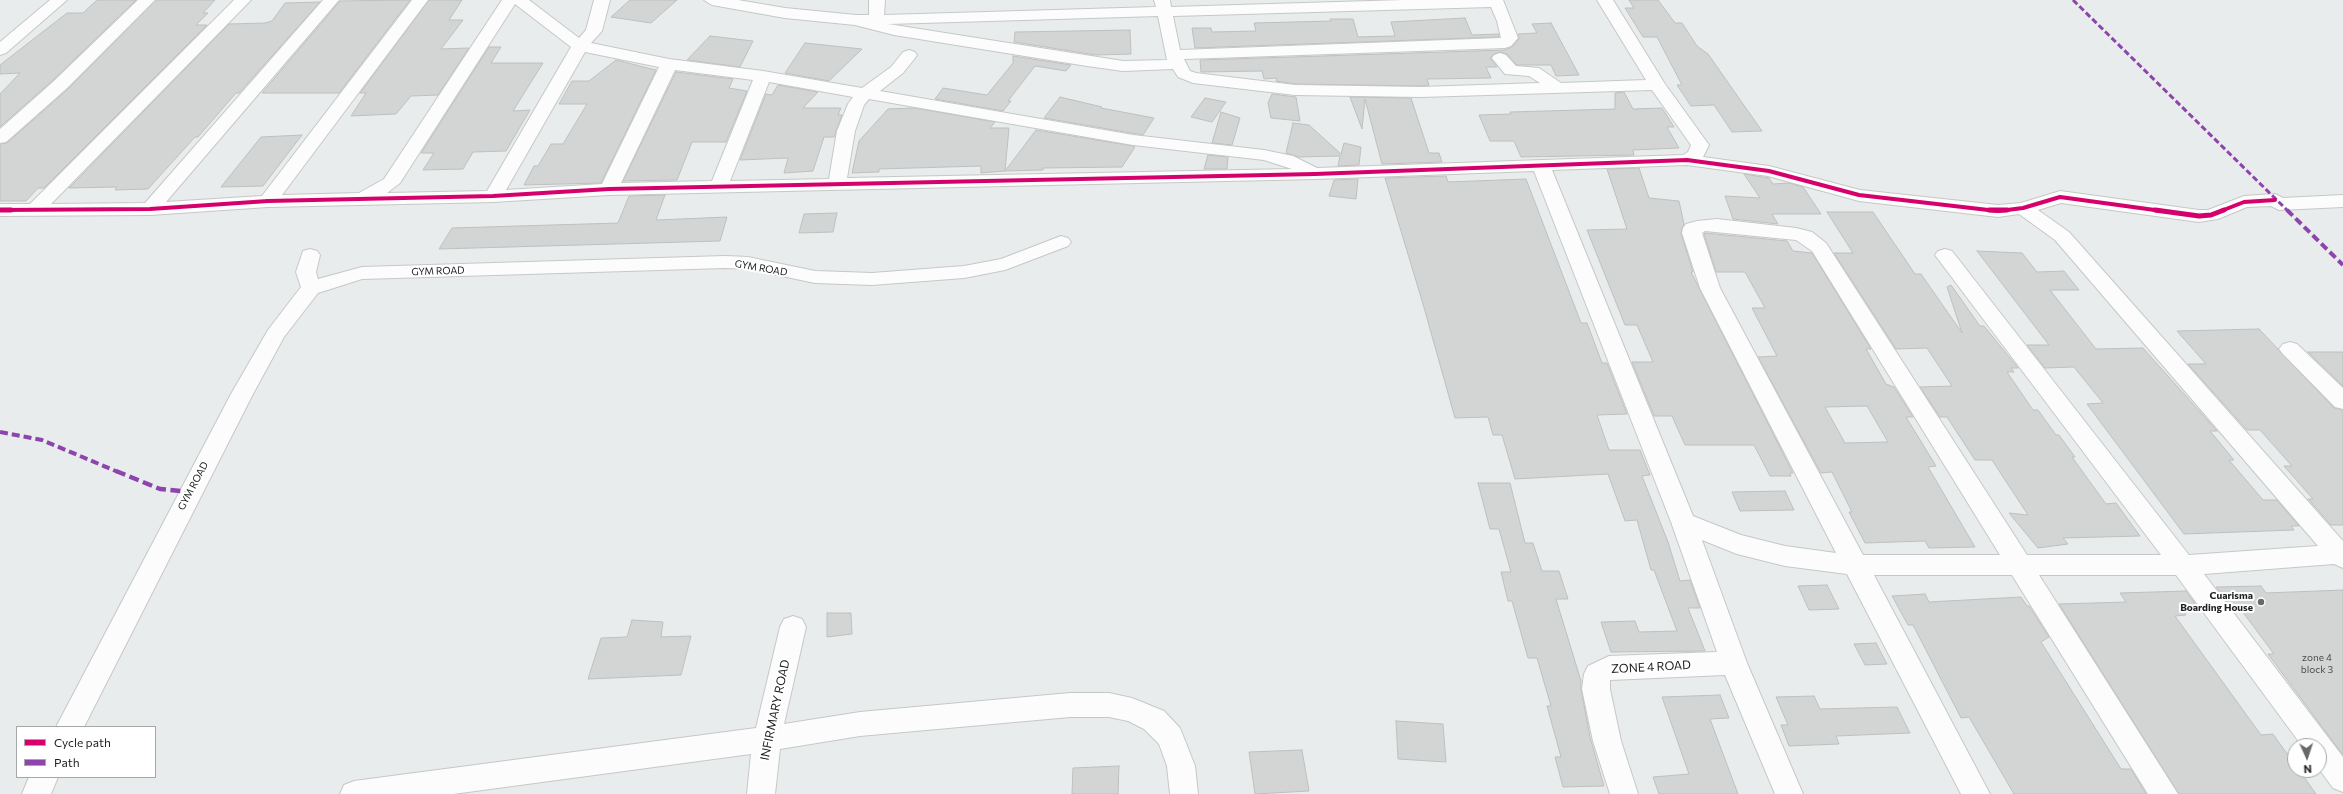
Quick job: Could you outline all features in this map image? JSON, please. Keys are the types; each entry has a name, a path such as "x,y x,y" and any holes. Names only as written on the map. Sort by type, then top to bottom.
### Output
{"street":[{"path":"0,50 59,0"},
{"path":"0,138 60,85 147,0"},
{"path":"35,210 243,0"},
{"path":"150,209 331,0"},
{"path":"268,201 420,0"},
{"path":"395,190 510,0"},
{"path":"519,0 580,46 669,64 762,76 864,95 1133,140 1264,155 1298,164 1315,174"},
{"path":"493,196 580,46 594,31 602,0"},
{"path":"712,0 785,12 856,20 1003,16 1163,6 1495,1 1505,21 1510,38 1502,44 1175,59 1123,66 894,30 856,20"},
{"path":"876,20 877,0"},
{"path":"975,0 982,15 1003,16"},
{"path":"1604,0 1657,86 1700,146 1695,155 1687,160"},
{"path":"1163,6 1175,59 1184,74 1193,78 1295,90 1414,92 1657,86"},
{"path":"837,184 852,112 864,95 897,70 908,55"},
{"path":"1500,58 1511,70 1533,71 1558,88"},
{"path":"609,189 669,64"},
{"path":"720,186 762,76"},
{"path":"0,210 150,209 268,201 365,198 395,190 493,196 609,189 1315,174 1687,160 1769,172 1859,195 1908,202 1998,211 2023,208 2052,198 2073,198 2178,215 2199,216 2218,213 2244,202 2343,201"},
{"path":"1541,165 1683,522 1734,663 1789,794"},
{"path":"2023,208 2062,236 2342,555"},
{"path":"1976,794 1710,288 1692,233 1693,228 1704,225 1717,225 1796,234 1805,236 1819,247 2022,566 2164,794"},
{"name":"GYM ROAD","path":"71,726 246,387 275,335 292,310 311,288 347,276 362,273 726,262 748,264 815,277 872,279 964,272 1005,264 1061,242"},
{"path":"310,255 306,272 311,288"},
{"path":"1945,255 2183,565 2312,738"},
{"path":"2290,349 2343,401"},
{"path":"1683,522 1737,544 1785,556 1855,565 2183,565 2342,555"},
{"name":"INFIRMARY ROAD","path":"760,794 767,739 793,627"},
{"name":"ZONE 4 ROAD","path":"1624,794 1607,741 1596,689 1597,674 1609,667 1734,663"},
{"path":"354,794 767,739 860,724 1070,705 1109,705 1132,710 1154,720 1170,737 1182,766 1184,794"},
{"path":"2327,758 2343,779"},
{"path":"36,794 44,778"}],"building":[{"path":"97,0 136,0 53,80 0,127 0,94 20,73 0,74 0,65 67,13 83,13"},
{"path":"156,0 215,0 203,13 208,13 196,25 207,25 44,188 38,188 26,201 0,201 0,144 7,143 67,90"},
{"path":"410,0 339,93 262,93 340,1"},
{"path":"429,0 462,0 449,20 463,20 441,49 469,48 438,95 411,96 396,114 351,116 366,93 360,93"},
{"path":"630,0 677,0 651,23 611,17"},
{"path":"1629,0 1658,0 1675,23 1682,23 1697,46 1708,54 1762,131 1732,132 1714,105 1691,106 1677,85 1682,85 1657,37 1643,37 1625,8 1634,8"},
{"path":"320,2 239,93 236,93 198,137 195,137 148,189 115,190 117,187 69,188 229,24 265,23 272,21 285,3"},
{"path":"1465,18 1472,35 1499,34 1499,37 1195,48 1192,28 1211,28 1212,32 1256,31 1254,23 1353,19 1358,37 1395,36 1391,22"},
{"path":"1551,23 1579,75 1556,76 1551,65 1517,65 1507,54 1500,52 1494,54 1490,58 1497,67 1486,67 1491,78 1427,79 1429,85 1421,86 1295,84 1276,81 1277,78 1264,79 1262,71 1201,72 1200,60 1505,50 1512,47 1519,39 1518,34 1537,33 1532,24"},
{"path":"1130,30 1131,54 1096,55 1014,42 1015,32"},
{"path":"710,36 753,41 740,67 687,60"},
{"path":"805,43 862,49 829,81 785,73"},
{"path":"489,47 501,47 491,63 543,63 513,111 530,110 506,151 473,152 463,169 423,170 434,153 421,153"},
{"path":"1013,56 1071,65 1066,71 1035,66 1008,101 1011,101 1003,111 935,99 943,88 987,95 1013,63"},
{"path":"616,60 656,70 601,183 524,185 534,166 538,166 551,144 563,144 587,104 559,104 572,81 589,81"},
{"path":"676,72 733,79 729,88 747,91 726,142 692,142 677,180 623,181"},
{"path":"778,85 818,92 803,108 841,108 838,115 842,115 834,137 824,137 813,171 784,173 788,158 740,160 766,94 772,95"},
{"path":"1624,92 1633,109 1662,108 1674,127 1667,127 1679,148 1633,150 1634,155 1521,157 1514,141 1490,141 1479,115 1511,114 1510,112 1615,109 1615,93"},
{"path":"1272,94 1296,97 1300,121 1271,118 1268,103"},
{"path":"1060,97 1102,107 1101,108 1154,118 1143,135 1044,118"},
{"path":"1350,97 1411,98 1429,153 1439,153 1442,162 1382,164 1365,99 1362,129"},
{"path":"1205,98 1226,102 1212,122 1191,117"},
{"path":"915,108 995,122 990,128 1009,128 1005,171 981,173 981,166 879,169 879,172 852,173 859,141 888,109"},
{"path":"1221,112 1240,118 1232,145 1212,143"},
{"path":"1293,123 1309,125 1341,154 1344,143 1361,147 1359,165 1338,166 1340,156 1299,157 1286,153"},
{"path":"1036,130 1135,147 1122,167 1043,168 1043,170 1005,171"},
{"path":"302,135 263,186 221,187 261,137"},
{"path":"1208,155 1228,157 1227,169 1204,169"},
{"path":"1639,168 1649,198 1679,201 1684,224 1681,233 1693,272 1691,272 1793,473 1790,473 1791,476 1770,476 1754,445 1685,445 1672,416 1654,416 1632,362 1653,362 1637,325 1625,325 1587,230 1627,229 1607,169"},
{"path":"1744,174 1769,178 1773,184 1789,183 1803,187 1821,214 1772,214 1778,224 1733,219 1725,196 1760,198"},
{"path":"1446,176 1448,182 1526,179 1581,323 1587,323 1602,363 1607,363 1627,414 1597,415 1609,450 1640,450 1650,475 1642,476 1668,542 1680,581 1690,580 1700,608 1688,608 1705,651 1611,652 1601,622 1635,621 1639,632 1677,631 1654,570 1651,570 1637,520 1625,521 1608,474 1515,479 1502,435 1493,435 1488,417 1455,418 1385,178"},
{"path":"1358,179 1356,199 1329,196 1334,180"},
{"path":"665,195 656,220 727,217 720,241 439,249 452,228 618,223 629,196"},
{"path":"1827,212 1873,212 1915,274 1921,274 1962,333 1947,287 1951,285 1980,326 1984,326 2018,368 2011,368 2014,372 2007,372 2033,410 2038,410 2056,435 2059,435 2075,457 2072,457 2106,504 2116,503 2140,536 2063,538 2068,544 2038,548 2009,513 2028,515 1992,460 1975,460 1947,417 1940,417 1920,387 1952,386 1927,348 1896,349 1834,253 1853,253"},
{"path":"837,213 833,232 799,233 804,214"},
{"path":"1704,234 1787,241 1793,251 1812,253 1871,349 1866,349 1886,384 1894,387 1913,417 1906,417 1936,466 1928,467 1975,547 1929,548 1925,541 1865,543 1849,512 1852,512 1832,472 1821,473 1758,357 1777,356 1752,308 1765,308 1745,272 1716,272","holes":["1867,406 1888,442 1845,443 1825,407"]},
{"path":"1977,251 2022,253 2037,272 2064,271 2079,290 2050,290 2096,349 2143,348 2217,431 2210,431 2234,460 2229,460 2263,500 2277,500 2299,526 2291,526 2294,530 2184,534 2087,404 2103,403 2074,367 2045,368 2027,345 2049,345"},
{"path":"2259,329 2334,408 2343,410 2343,525 2331,525 2308,499 2313,499 2284,466 2292,466 2260,430 2247,430 2188,364 2206,364 2177,331"},
{"path":"2308,352 2343,352 2343,386"},
{"path":"1478,483 1510,483 1525,543 1533,543 1542,571 1559,571 1568,599 1556,599 1581,681 1581,689 1590,737 1604,786 1563,787 1555,757 1561,757 1547,706 1551,706 1537,658 1528,658 1512,601 1508,601 1501,572 1511,572 1499,529 1490,529"},
{"path":"1785,491 1794,510 1740,511 1732,492"},
{"path":"1827,585 1839,609 1809,610 1798,586"},
{"path":"2261,586 2266,593 2343,590 2343,755 2268,654 2274,654 2242,611 2234,611 2216,587"},
{"path":"2186,591 2201,612 2184,612 2186,615 2175,616 2261,735 2273,734 2287,754 2287,778 2305,778 2316,794 2179,794 2059,604 2126,602 2120,593"},
{"path":"1925,594 1929,602 2021,597 2027,606 2029,606 2049,637 2041,642 2121,769 2131,769 2146,794 2014,794 1969,717 1961,718 1913,625 1908,625 1892,596"},
{"path":"827,613 851,613 852,634 827,637"},
{"path":"632,620 663,622 661,637 691,636 681,675 588,679 601,638 627,637"},
{"path":"1876,643 1887,664 1865,665 1854,644"},
{"path":"1720,695 1729,718 1710,719 1738,794 1659,794 1653,777 1689,774 1662,697"},
{"path":"1814,696 1820,709 1897,707 1910,733 1836,736 1839,744 1789,746 1781,725 1788,725 1776,697"},
{"path":"1396,721 1443,724 1446,762 1398,759"},
{"path":"1302,750 1309,791 1255,794 1249,752"},
{"path":"1119,766 1118,794 1072,794 1073,768"}],"marked path":[{"path":"2073,0 2343,265"},
{"path":"0,432 42,440 160,489 190,492"}],"cycle path":[{"path":"0,210 150,209 268,201 493,196 609,189 1315,174 1687,160 1769,171 1859,195 1998,211 2023,208 2060,197 2199,216 2211,215 2244,202 2275,200"}],"place":[{"name":"Cuarisma Boarding House","path":"2261,602"}]}
